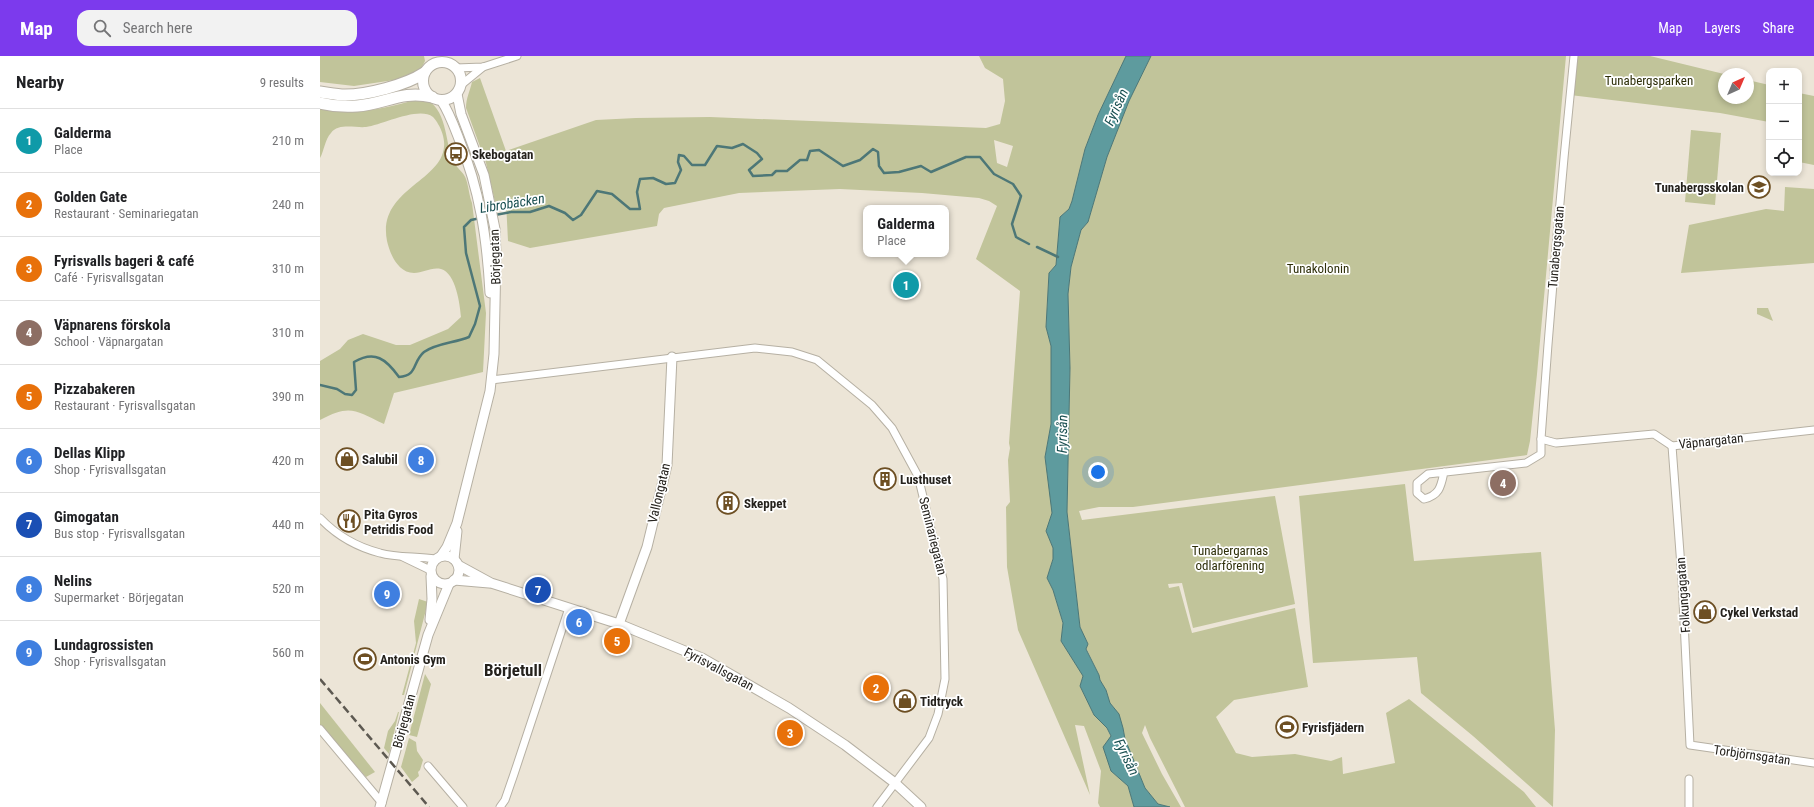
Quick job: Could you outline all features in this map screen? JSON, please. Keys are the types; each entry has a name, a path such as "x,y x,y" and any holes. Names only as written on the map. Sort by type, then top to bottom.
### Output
{"main road":[{"path":"320,92 345,95 403,84 429,65 442,61 452,63 461,76 459,89 447,99 436,99 410,94 358,106 335,106 320,103"},
{"path":"429,65 423,78 425,89 436,99"}],"street":[{"path":"459,89 483,67 517,56"},
{"name":"Tunabergsgatan","path":"1444,472 1526,463 1541,454 1540,439 1564,154 1574,56"},
{"path":"452,63 483,67"},
{"name":"Börjegatan","path":"438,558 450,542 457,523 490,391 494,354 496,255 495,229 484,175 461,114 459,89"},
{"name":"Börjegatan","path":"436,99 451,118 466,156 481,207 488,264 494,354"},
{"name":"Seminariegatan","path":"491,380 755,348 792,352 817,360 872,405 892,428 918,476 944,579 945,679 938,714 929,738 877,807"},
{"name":"Vallongatan","path":"619,624 647,547 667,465 672,357"},
{"name":"Väpnargatan","path":"1540,439 1556,443 1654,434 1672,446 1814,430"},
{"name":"Folkungagatan","path":"1672,446 1682,580 1690,745"},
{"path":"320,518 332,531 352,543 381,554 438,558 447,556 456,562 459,572 452,582 440,584 431,573 401,556"},
{"name":"Börjegatan","path":"456,562 457,523"},
{"path":"431,573 432,564 438,558"},
{"name":"Fyrisvallsgatan","path":"456,562 491,583 619,624 693,654 775,700 845,746 894,783 921,807"},
{"name":"Börjegatan","path":"428,635 432,599 431,573"},
{"name":"Börjegatan","path":"381,805 428,635 452,582"},
{"name":"Fyrisvallsgatan","path":"452,582 491,583"},
{"path":"500,807 505,800 569,608"},
{"path":"321,732 381,805"},
{"name":"Torbjörnsgatan","path":"1690,745 1814,763"},
{"path":"428,766 463,807"},
{"path":"1689,779 1689,807"}],"green space":[{"path":"320,56 424,56 425,61 420,71 401,79 354,86 320,82"},
{"path":"979,56 1126,56 1098,115 1085,149 1069,209 1060,217 1056,265 1049,273 1046,327 1051,346 1051,424 1045,457 1053,513 1046,531 1053,548 1053,559 1047,578 1053,590 1063,624 1061,641 1083,676 1080,686 1094,715 1107,728 1111,737 1111,771 1128,786 1134,807 1100,807 1098,803 1101,771 1084,726 1075,725 1090,795 1018,630 1007,567 1006,507 1010,502 1008,460 1020,291 976,259 997,206 989,201 979,198 922,193 840,189 739,193 664,208 659,214 657,226 530,248 508,241 506,202 495,202 486,163 466,108 467,98 472,82 480,78 506,151 596,120 636,118 710,117 986,128 1000,124 1005,101 1003,79 985,68","holes":["994,140 1013,146 1007,167 997,163"]},
{"name":"Tunakolonin","path":"1151,56 1566,56 1537,374 1530,441 1527,455 1133,507 1099,507 1079,511 1082,520 1275,496 1295,604 1193,628 1182,583 1168,584 1169,588 1179,586 1192,633 1295,608 1308,687 1234,700 1216,717 1236,753 1252,757 1295,754 1331,761 1342,757 1343,774 1395,763 1386,713 1409,699 1524,792 1536,807 1185,807 1150,738 1145,725 1142,733 1162,774 1181,807 1170,807 1158,804 1145,788 1125,739 1123,728 1115,709 1110,703 1106,690 1086,648 1088,644 1080,627 1067,512 1070,368 1068,294 1071,267 1081,230 1088,222 1107,157 1129,101"},
{"name":"Tunabergsparken","path":"1574,56 1650,56 1718,73 1718,104 1754,104 1754,81 1766,84 1766,121 1720,113 1570,95"},
{"path":"1802,94 1814,96 1814,165 1802,163"},
{"path":"418,99 427,101 434,106 439,113 443,122 452,159 455,165 465,176 472,203 486,313 483,372 394,393 384,424 359,412 352,411 339,412 320,420 320,361 340,349 348,340 363,334 396,345 410,345 448,329 461,317 460,305 456,290 450,276 441,269 430,269 414,273 403,270 393,257 387,241 386,224 391,210 400,198 422,179 440,159 444,147 444,138 441,129 434,118 427,114 419,114 400,117 373,126 338,128 329,136 320,158 320,107 333,110 357,111 393,106"},
{"path":"1691,130 1721,133 1715,205 1685,202"},
{"path":"1785,187 1814,189 1814,263 1681,273 1689,225 1766,209 1784,211"},
{"path":"1757,308 1768,308 1773,321 1757,314"},
{"path":"1405,484 1414,561 1541,552 1555,730 1553,807 1473,736 1421,693 1417,657 1313,663 1299,496"},
{"path":"419,599 428,602 404,695 402,695 416,643 414,621"},
{"path":"425,674 431,684 417,737 409,735"},
{"path":"320,703 375,772 366,777 320,725"},
{"path":"398,712 389,754 384,748 388,731 395,721"},
{"path":"409,738 416,742 417,751 423,760 418,772 419,776 412,782 401,767"}],"water":[{"name":"Fyrisån","path":"1126,56 1151,56 1129,101 1107,157 1088,222 1081,230 1071,267 1068,294 1070,368 1067,512 1080,627 1088,644 1086,649 1106,690 1110,703 1119,714 1125,739 1145,788 1158,804 1170,807 1134,807 1128,786 1111,771 1103,747 1111,736 1107,728 1094,715 1080,686 1083,676 1061,641 1063,623 1053,590 1047,578 1053,559 1053,548 1046,531 1052,513 1045,457 1051,424 1051,346 1046,327 1049,273 1056,265 1060,217 1069,209 1085,149 1098,115"}],"waterway":[{"name":"Librobäcken","path":"495,215 511,212 530,212 549,206 565,213 573,220 581,215 597,191 612,194 630,209 640,209 637,192 640,179 653,178 666,184 675,183 681,170 678,162 679,155 684,156 692,165 705,165 717,146 732,148 743,144 757,153 762,159 749,170 753,176 772,175 776,171 787,171 800,160 807,160 810,151 819,150 843,166 860,160 873,149 878,152 879,166 884,173 899,172 921,166 931,172 966,157 980,157 994,174 1013,184 1021,196 1012,224 1016,237 1029,244"},
{"name":"Librobäcken","path":"320,385 337,389 345,394 352,395 356,390 354,362 361,358 380,358 385,361 399,377 405,376 412,371 420,356 424,352 440,345 469,337 475,324 480,306 466,253 464,227 471,220 490,216"},
{"path":"1037,247 1058,257"}],"railway":[{"path":"320,679 429,807"}],"place":[{"name":"Skebogatan","path":"456,154"},
{"name":"Tunabergsskolan","path":"1759,187"},
{"name":"Galderma","path":"906,285"},
{"name":"Salubil","path":"347,459"},
{"name":"Nelins","path":"421,460"},
{"name":"Lusthuset","path":"885,479"},
{"name":"Väpnarens förskola","path":"1503,483"},
{"name":"Skeppet","path":"728,503"},
{"name":"Pita Gyros Petridis Food","path":"349,521"},
{"name":"Gimogatan","path":"538,590"},
{"name":"Lundagrossisten","path":"387,594"},
{"name":"Cykel Verkstad","path":"1705,612"},
{"name":"Dellas Klipp","path":"579,622"},
{"name":"Pizzabakeren","path":"617,641"},
{"name":"Antonis Gym","path":"365,659"},
{"name":"Golden Gate","path":"876,688"},
{"name":"Tidtryck","path":"905,701"},
{"name":"Fyrisfjädern","path":"1287,727"},
{"name":"Fyrisvalls bageri & café","path":"790,733"}],"district":[{"name":"Börjetull","path":"513,670"}],"park label":[{"name":"Tunabergarnas odlarförening","path":"1230,558"}]}
